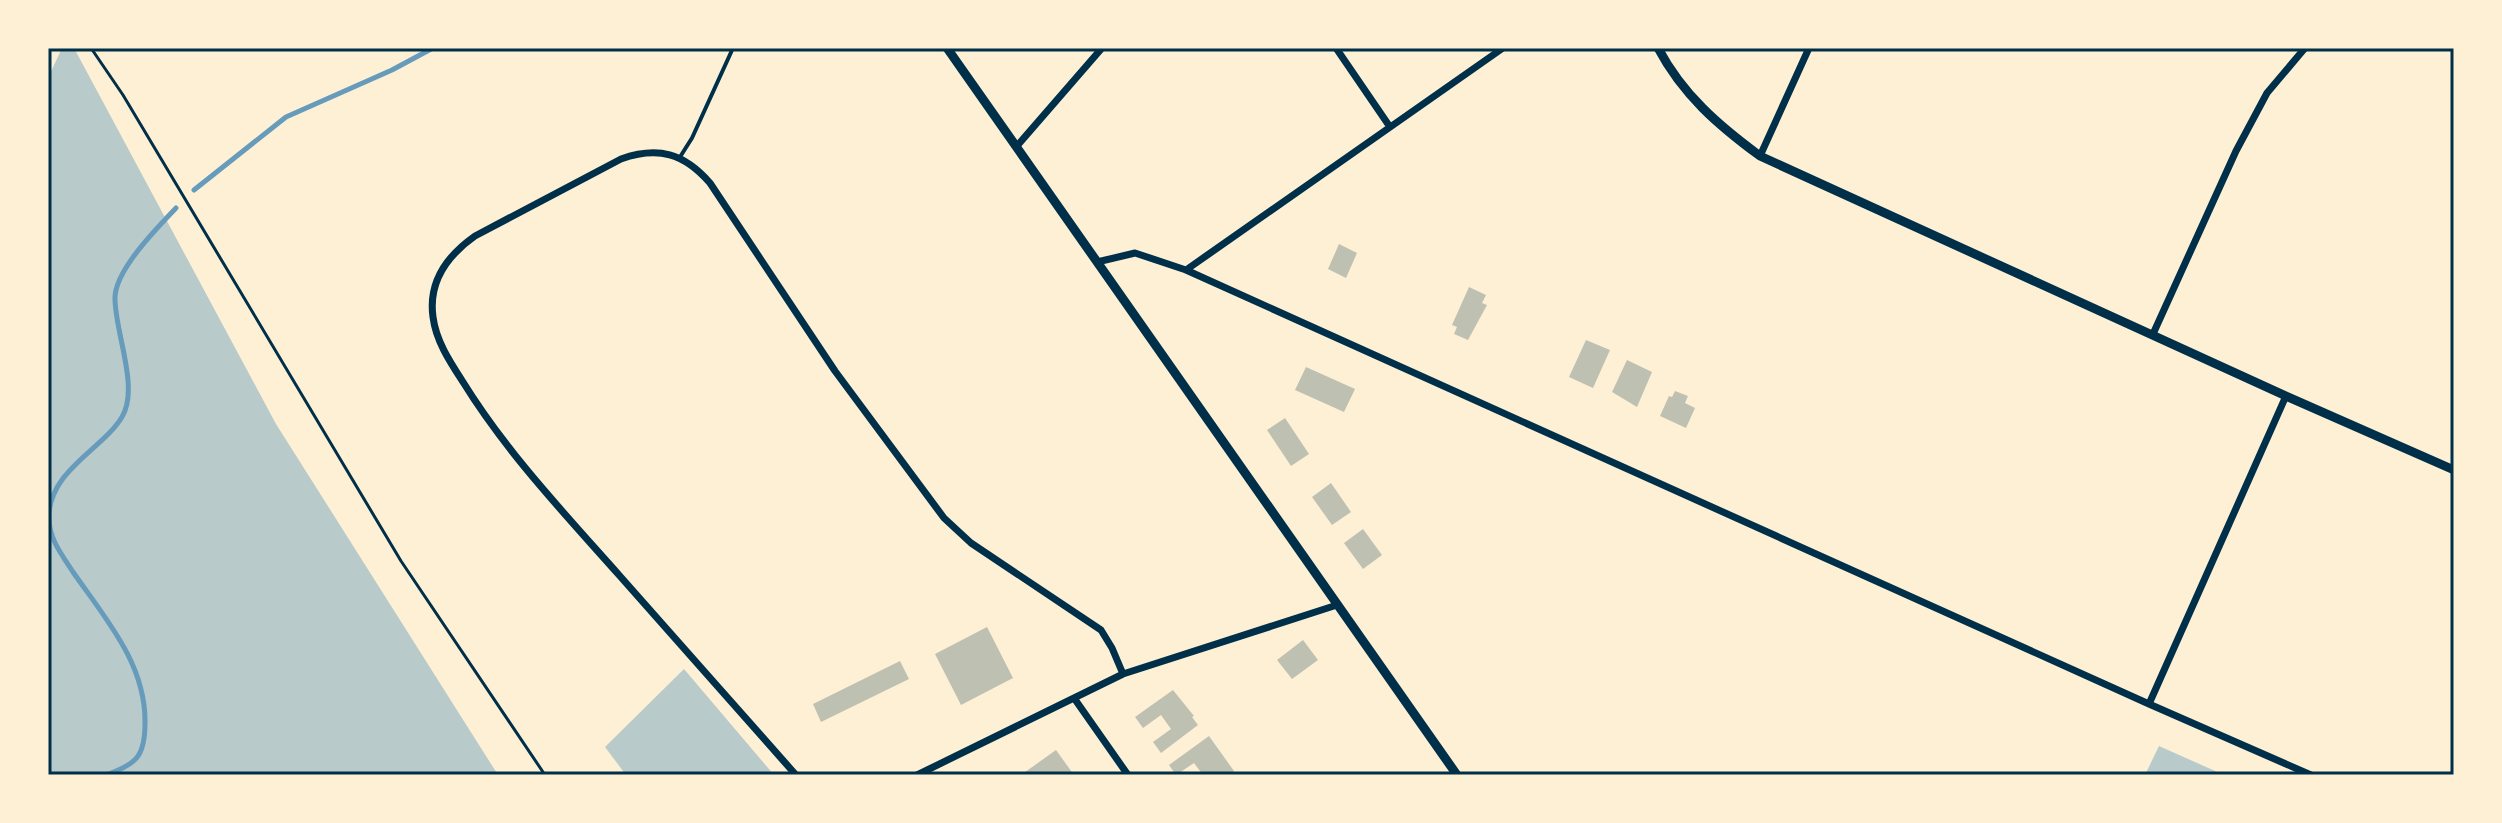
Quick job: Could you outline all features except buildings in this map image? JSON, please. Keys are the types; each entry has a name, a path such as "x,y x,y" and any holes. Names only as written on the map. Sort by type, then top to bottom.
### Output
{"street":[{"path":"947,48 1457,775"},
{"path":"1017,146 1102,48"},
{"path":"1336,48 1390,127"},
{"path":"1186,270 1503,48"},
{"path":"1658,48 1686,93 1721,127 1760,156 2454,470"},
{"path":"1760,156 1809,48"},
{"path":"2153,334 2236,151 2267,93 2300,49"},
{"path":"796,775 502,440 444,352 432,315 433,296 440,272 455,250 475,236 640,152 659,152 697,168 835,371 944,518 971,543 1101,630 1123,674"},
{"path":"1097,262 1135,253 1186,270 2311,775"},
{"path":"2149,704 2286,396"},
{"path":"917,775 1123,674 1337,605"},
{"path":"1074,698 1128,775"}],"lane":[{"path":"679,158 692,138 733,48"}],"path":[{"path":"91,48 123,95 401,561 545,775"}],"shaded area":[{"path":"62,48 74,48 276,424 498,775 48,775 48,78"},
{"path":"684,669 774,775 626,775 605,747"},
{"path":"2159,746 2224,775 2145,775"}],"waterway":[{"path":"194,190 286,117 392,70 433,48"},
{"path":"106,775 125,767 141,751 145,734 144,701 139,681 121,643 54,540 49,518 51,501 67,474 122,417 128,390 116,310 117,286 139,249 176,208"}]}
